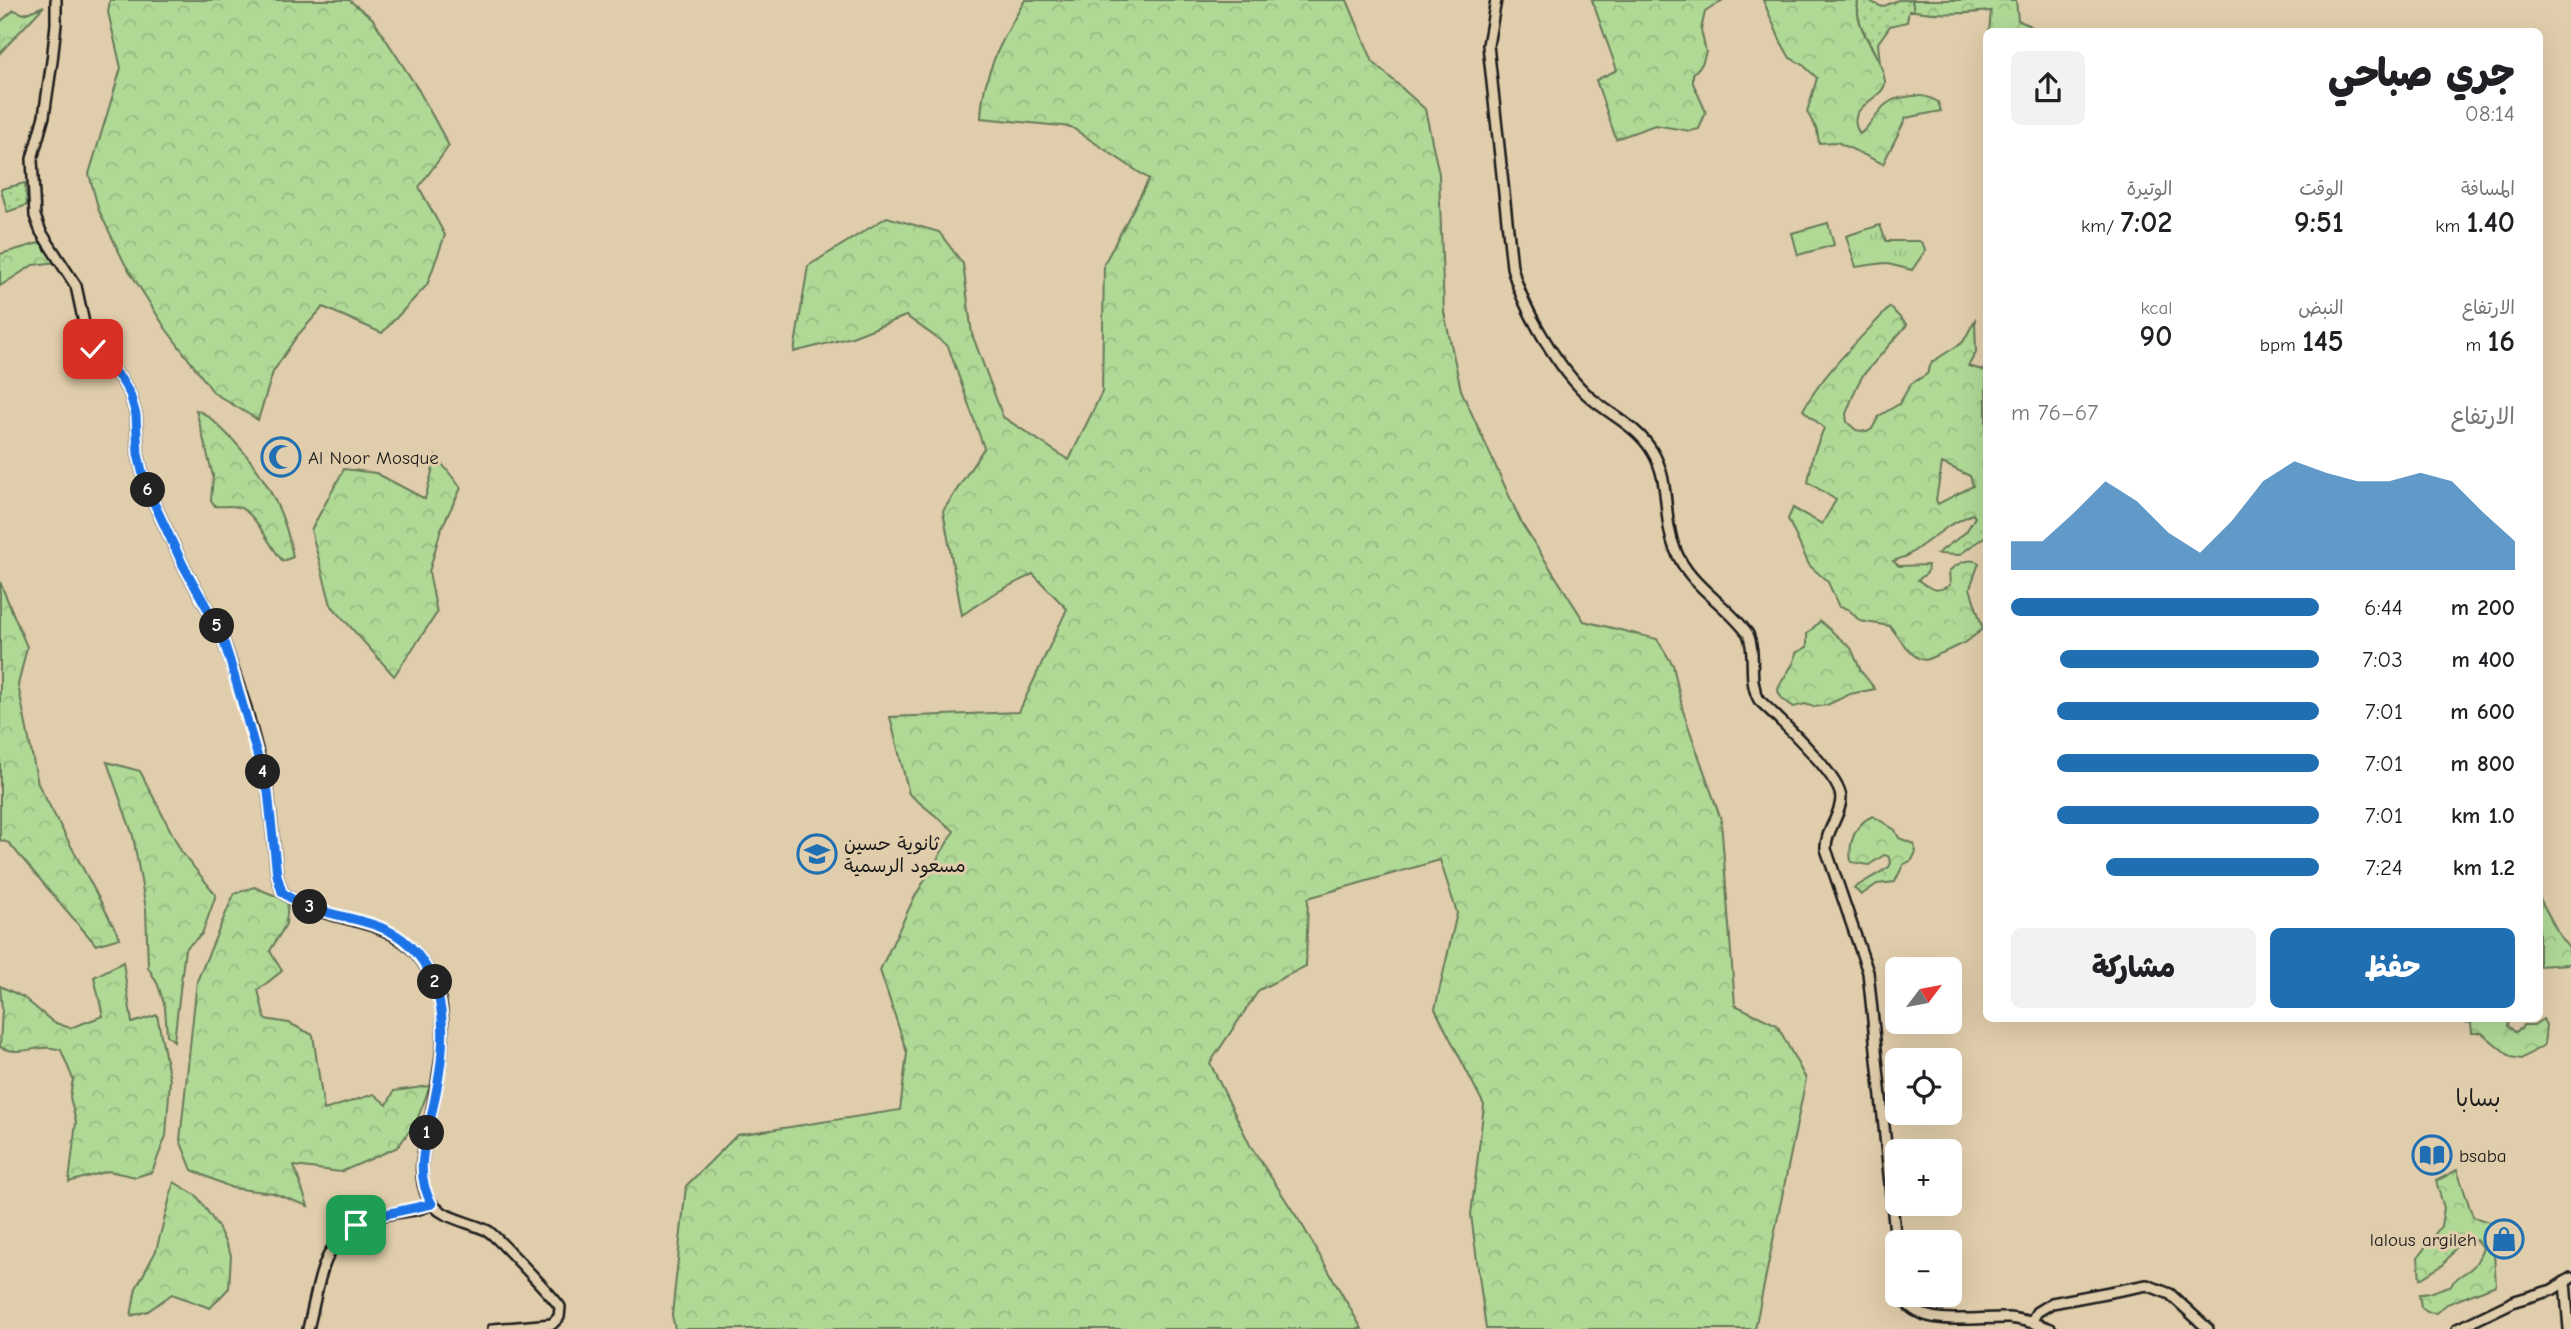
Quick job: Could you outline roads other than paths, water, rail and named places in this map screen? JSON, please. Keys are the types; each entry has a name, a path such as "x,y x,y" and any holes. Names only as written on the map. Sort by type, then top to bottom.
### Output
{"street":[{"path":"56,0 56,24 44,116 32,159 35,216 41,232 76,286 89,342 98,356 121,379 130,394 136,415 138,454 145,484 183,565 221,633 246,708 268,792 277,875 282,892 314,909 384,929 398,936 419,957 438,991 443,1016 442,1048 421,1166 424,1189 432,1204 447,1215 491,1233 561,1307 552,1324 493,1329"},
{"path":"1496,0 1488,45 1512,267 1521,296 1549,345 1579,387 1636,431 1653,452 1665,485 1671,536 1683,567 1748,634 1751,644 1752,684 1759,699 1830,774 1840,789 1840,804 1826,849 1868,972 1895,1230"},
{"path":"308,1329 322,1270 330,1250 340,1237 363,1221 432,1204"},
{"path":"2457,1329 2515,1301 2552,1290 2568,1280"},
{"path":"2568,1280 2565,1302 2569,1329"},
{"path":"2031,1322 2037,1312 2052,1303 2147,1285 2170,1294 2208,1329"},
{"path":"2552,1290 2565,1302"},
{"path":"1908,1307 1911,1314 1926,1324 1954,1327 2005,1318 2031,1322 2051,1329"}],"place":[{"name":"Al Noor Mosque","path":"281,457"},
{"name":"ثانوية حسين مسعود الرسمية","path":"817,854"},
{"name":"bsaba","path":"2432,1155"},
{"name":"lalous argileh","path":"2504,1239"}],"district":[{"name":"بسابا","path":"2478,1098"}]}
